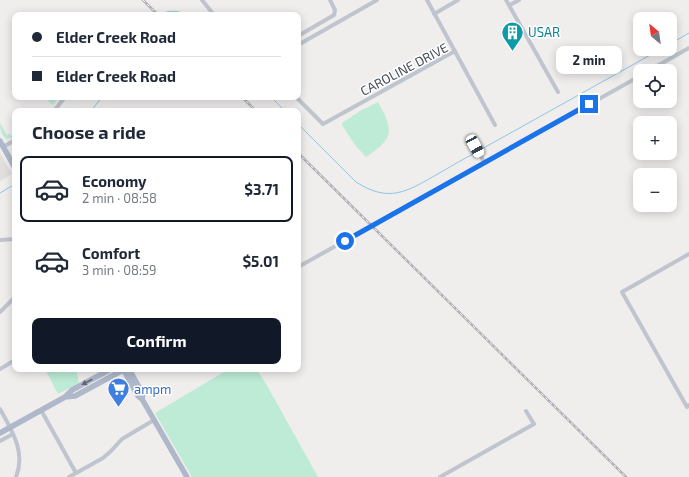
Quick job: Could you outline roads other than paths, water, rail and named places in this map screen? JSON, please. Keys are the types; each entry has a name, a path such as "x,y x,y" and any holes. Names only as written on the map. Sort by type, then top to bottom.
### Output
{"main road":[{"path":"2,144 12,162"},
{"path":"0,433 65,397 72,390 105,372"},
{"path":"65,397 75,396 119,372"},
{"path":"126,372 138,396 142,399 187,477"}],"street":[{"path":"202,0 212,12"},
{"path":"301,34 334,15 335,10 330,0"},
{"path":"301,43 377,0"},
{"path":"427,0 455,51"},
{"path":"434,14 458,0"},
{"path":"506,0 558,92"},
{"path":"510,5 519,0"},
{"path":"660,64 689,48"},
{"name":"CAROLINE DRIVE","path":"299,100 323,124 455,51 495,125"},
{"path":"301,265 633,80"},
{"path":"56,108 63,100"},
{"path":"472,140 484,162"},
{"path":"2,144 12,141"},
{"path":"0,240 12,239"},
{"path":"689,254 622,292 687,407 689,405"},
{"path":"0,312 12,300"},
{"path":"0,369 12,362"},
{"path":"0,409 18,443 20,466 17,477"},
{"path":"41,410 76,473"},
{"path":"440,477 534,424 526,411"},
{"path":"69,477 107,455 125,436 154,420"},
{"path":"0,441 13,434"}],"waterway":[{"path":"167,12 181,12"},
{"path":"677,40 689,33"},
{"path":"480,150 648,56"},
{"path":"93,108 100,100"},
{"path":"274,100 282,108"},
{"path":"301,127 356,182 378,192 397,193 406,190 477,152"},
{"path":"0,193 12,186"}],"railway":[{"path":"143,0 155,12"},
{"path":"245,100 253,108"},
{"path":"301,156 626,477"}],"place":[{"name":"USAR","path":"512,52"},
{"name":"ampm","path":"118,408"}]}
